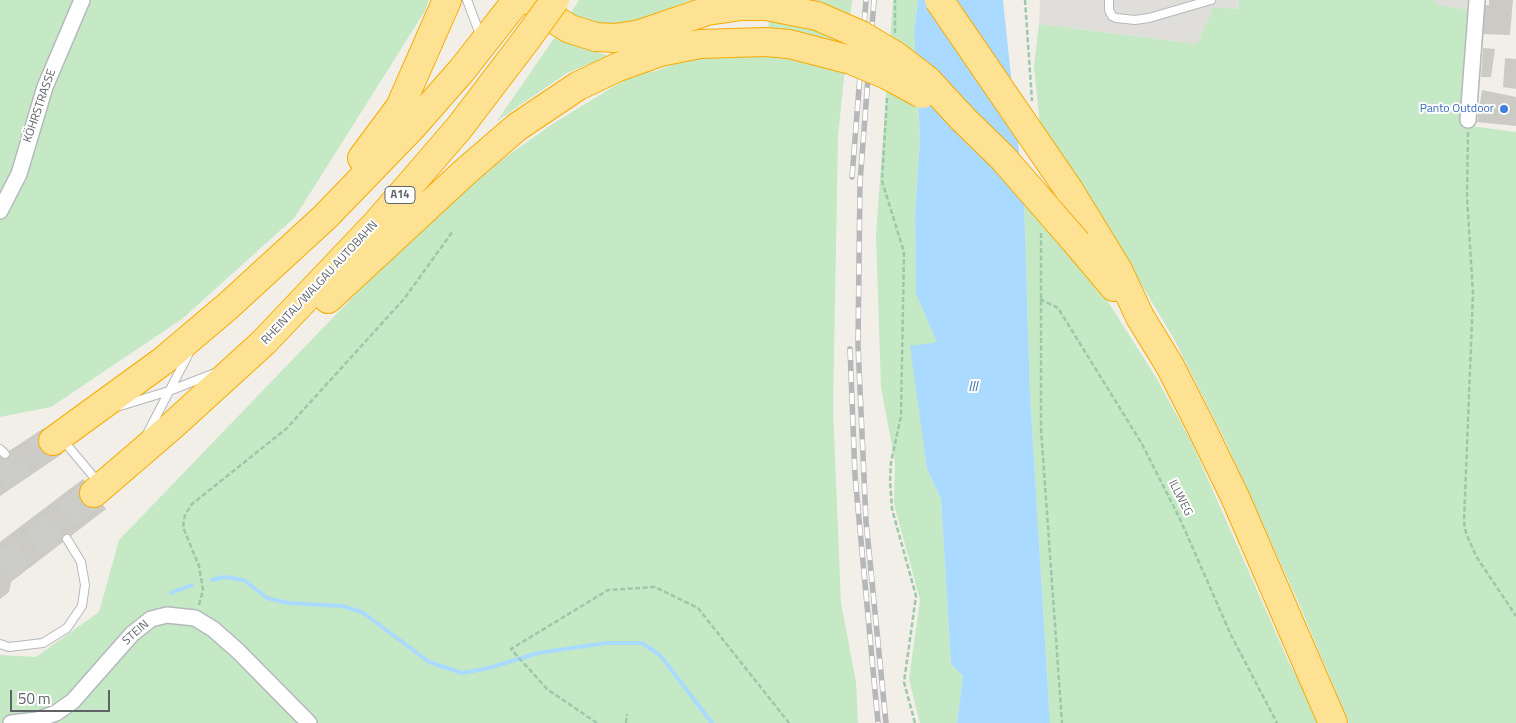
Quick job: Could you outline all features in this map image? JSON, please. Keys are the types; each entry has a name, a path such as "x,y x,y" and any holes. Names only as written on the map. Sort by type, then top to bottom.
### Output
{"highway":[{"path":"311,230 334,190 354,169 400,107 447,0"},
{"path":"531,0 548,16 570,29 596,37 615,38 640,34 707,11 736,6 766,6 817,16 862,35 896,56 927,80 1003,158 1140,317"},
{"name":"RHEINTAL/WALGAU AUTOBAHN","path":"56,438 163,361 201,329 311,230 412,127 490,60 526,40 555,0"},
{"path":"939,0 1069,190 1118,270 1140,317 1170,366 1226,480 1333,723"},
{"name":"RHEINTAL/WALGAU AUTOBAHN","path":"98,489 264,342 377,223 459,128 512,8"},
{"path":"264,342 297,328 466,171 517,128 578,86 618,67 660,52 700,44 764,42 807,48 851,60 887,75 963,119"}],"street":[{"name":"KÖHRSTRASSE","path":"0,211 19,174 45,87 82,0"},
{"path":"1468,120 1476,0"},
{"name":"STEIN","path":"11,723 37,720 56,713 73,701 114,652 132,634 151,619 167,615 195,618 213,629 238,651 309,723"}],"lane":[{"path":"467,0 490,60"},
{"path":"1109,0 1109,10 1112,16 1135,20 1149,18 1211,0"},
{"path":"134,458 201,329"},
{"path":"86,416 169,391 243,362"},
{"path":"56,438 98,489"},
{"path":"0,644 9,647 43,643 67,628 82,606 85,585 81,562 67,539"}],"path":[{"path":"894,42 896,23 895,0"},
{"path":"887,90 882,181 904,252 901,416 891,462 890,481 892,509 916,596 904,682 915,723"},
{"path":"1468,120 1467,197 1473,294 1464,522 1466,533 1476,556 1516,616"},
{"path":"195,618 203,590 199,566 183,528 185,515 192,504 286,429 404,299 453,231"},
{"name":"ILLWEG","path":"1062,723 1041,429 1040,299 1058,308 1137,436 1180,519 1231,635 1277,723"},
{"path":"597,723 547,689 511,649 608,590 655,588 698,608 789,723"},
{"path":"626,723 627,714"}],"shaded area":[{"path":"1040,0 1239,0 1238,9 1213,7 1197,44 1039,24"},
{"path":"1435,0 1472,0 1471,10 1434,5"}],"green space":[{"path":"0,0 429,0 425,11 295,217 182,319 51,407 0,417"},
{"path":"579,0 691,0 632,22 595,27 569,16"},
{"path":"770,0 852,0 838,136 833,409 841,603 856,682 858,723 0,723 0,655 36,657 99,612 119,540 449,197 554,123 636,73 656,71 695,55 767,55"},
{"path":"893,0 918,0 914,31 920,138 915,214 916,294 938,342 911,347 927,469 941,499 951,664 963,676 957,723 920,723 909,679 920,600 894,504 895,462 881,387 876,235"},
{"path":"1239,0 1435,0 1435,5 1471,10 1463,125 1516,132 1516,723 1349,723 1300,606 1225,440 1174,339 1127,260 1040,125 1034,67 1039,24 1197,44 1213,7 1238,9"},
{"path":"555,37 608,56 567,73 497,121"},
{"path":"1024,199 1103,298 1105,297 1157,379 1191,441 1290,665 1313,704 1321,723 1050,723 1030,394"}],"water":[{"name":"Ill","path":"918,0 1003,0 1024,199 1030,394 1050,723 957,723 963,676 951,664 941,499 927,469 910,346 937,342 916,294 915,214 920,138 914,31"}],"building":[{"path":"1489,0 1513,0 1510,35 1480,34 1483,5 1489,5"},
{"path":"1483,48 1495,49 1491,77 1481,77"},
{"path":"1505,58 1516,59 1516,89 1503,87"},
{"name":"Panto Outdoor","path":"1482,90 1516,97 1516,126 1477,122"},
{"path":"44,428 62,454 0,496 0,457"},
{"path":"83,479 106,509 11,582 9,592 0,599 0,542"}],"waterway":[{"path":"212,580 224,577 244,580 267,598 288,603 342,606 362,612 429,662 462,673 489,668 538,653 606,643 642,643 660,655 712,723"},
{"path":"171,593 192,585"}],"tunnel":[{"path":"0,477 53,441"},
{"path":"0,569 94,493"}],"railway":[{"path":"852,177 866,0"},
{"path":"874,0 860,182 858,345 866,521 886,723"},
{"path":"850,349 855,476 878,723"}],"place":[{"name":"Panto Outdoor","path":"1504,109"}]}
